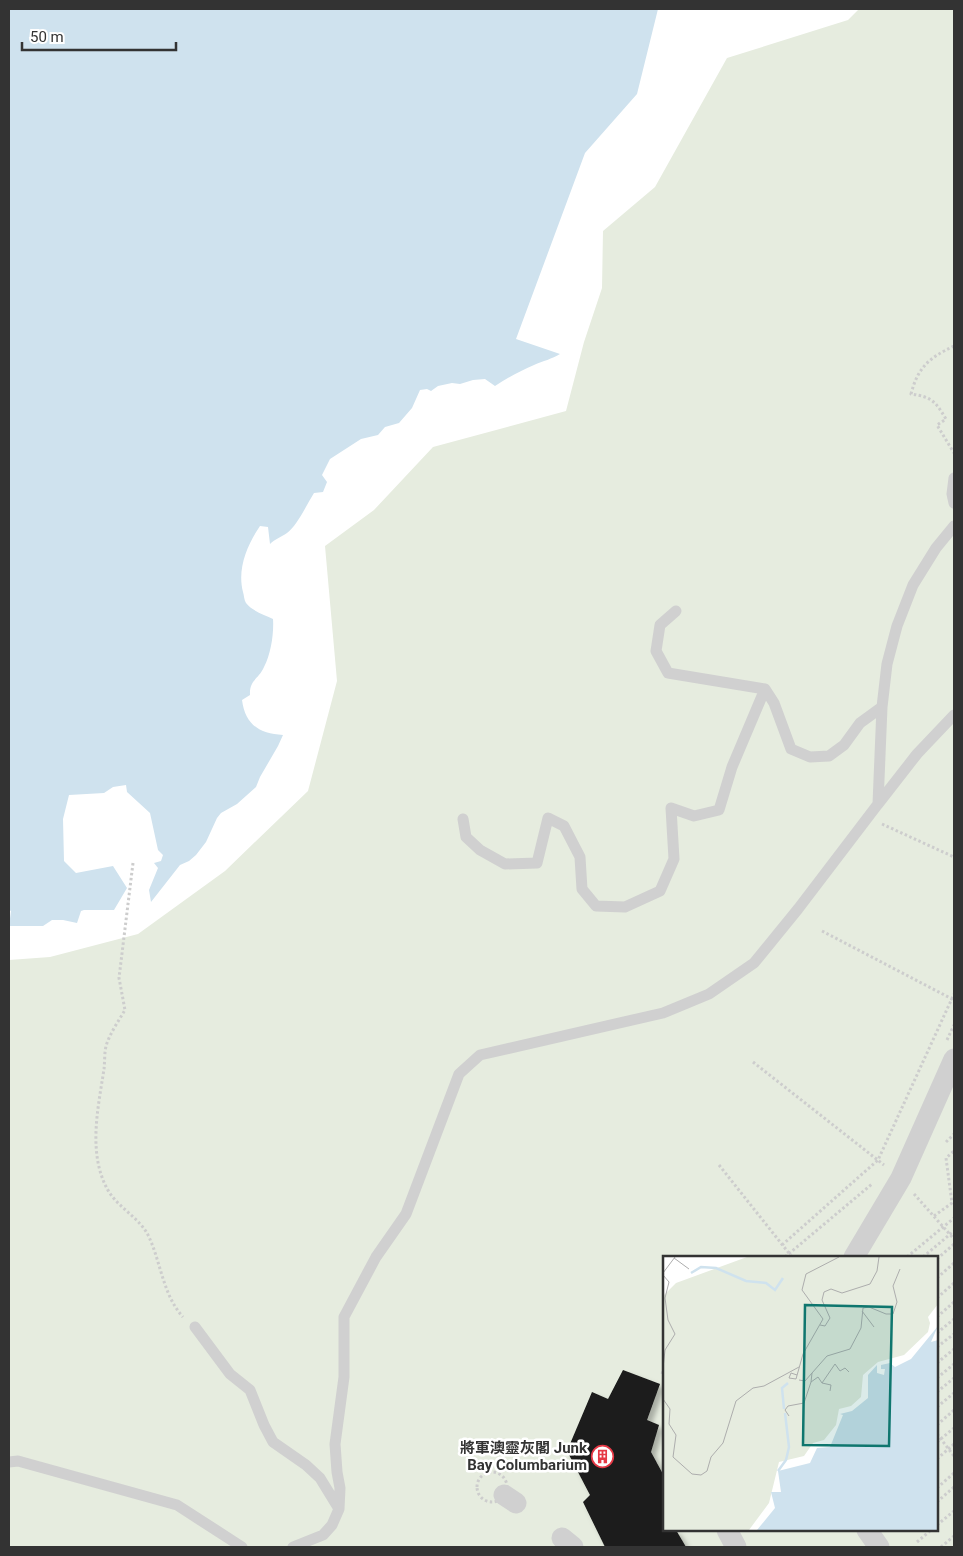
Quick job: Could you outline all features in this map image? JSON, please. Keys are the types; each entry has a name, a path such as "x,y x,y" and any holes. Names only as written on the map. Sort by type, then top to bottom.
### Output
{"street":[{"path":"855,1256 901,1178 950,1051"},
{"path":"728,1531 736,1547"},
{"path":"868,1531 879,1547"}],"lane":[{"path":"954,478 952,494 954,503"},
{"path":"878,804 882,707 887,664 897,626 913,585 936,548 954,526"},
{"path":"676,611 660,625 656,651 668,673 765,689 774,703 791,749 810,757 829,756 844,745 860,723 882,707"},
{"path":"463,819 466,837 480,850 505,864 537,863 548,818 564,826 580,858 582,889 596,906 625,907 660,891 674,858 671,808 694,816 719,810 732,767 765,689"},
{"path":"293,1547 323,1535 332,1525 339,1509 340,1488 335,1444 344,1377 344,1317 376,1257 406,1214 459,1074 480,1055 663,1013 709,994 754,963 917,754 954,715"},
{"path":"195,1327 230,1374 250,1390 273,1442 306,1465 320,1478 339,1509"},
{"path":"9,1462 18,1460 177,1505 242,1547"}],"path":[{"path":"954,346 935,356 920,369 914,381 911,394 926,396 935,402 946,419 937,425 954,453"},
{"path":"879,823 954,857"},
{"path":"132,863 119,978 125,1010 107,1044 97,1105 99,1171 113,1198 145,1228 172,1300 181,1315"},
{"path":"822,931 953,1000"},
{"path":"782,1245 878,1160 953,1000 954,994"},
{"path":"950,1051 954,1025"},
{"path":"753,1062 901,1178 954,1239"},
{"path":"946,1142 954,1134"},
{"path":"934,1216 952,1204 946,1158 954,1151"},
{"path":"719,1165 791,1256 875,1181"},
{"path":"908,1256 954,1218"},
{"path":"924,1256 954,1231"},
{"path":"938,1259 954,1244"},
{"path":"938,1277 954,1264"},
{"path":"938,1297 954,1284"},
{"path":"938,1316 954,1302"},
{"path":"938,1332 954,1319"},
{"path":"938,1346 954,1334"},
{"path":"938,1362 954,1349"},
{"path":"938,1377 954,1364"},
{"path":"938,1391 954,1378"},
{"path":"938,1406 954,1393"},
{"path":"938,1424 954,1410"},
{"path":"940,1439 954,1428"},
{"path":"938,1436 954,1456"},
{"path":"938,1458 954,1444"},
{"path":"938,1487 954,1473"},
{"path":"938,1501 954,1487"},
{"path":"938,1524 954,1511"},
{"path":"917,1542 931,1531"},
{"path":"941,1547 954,1536"}],"shaded area":[{"path":"859,9 954,9 954,1547 9,1547 9,960 50,957 138,934 225,871 308,791 337,681 325,546 374,510 433,447 566,411 584,342 602,288 603,231 655,187 727,58 848,20"}],"water":[{"path":"9,9 658,9 637,94 585,153 516,339 560,354 509,377 495,386 485,379 438,386 431,391 427,389 420,390 412,408 399,423 385,427 378,435 361,439 330,459 322,475 327,482 323,492 314,493 291,530 270,544 268,527 260,526 244,557 241,583 246,603 255,611 273,619 272,637 264,667 251,686 250,695 242,700 246,715 255,726 260,730 283,735 256,787 237,804 221,813 206,842 196,855 180,865 151,902 149,890 158,868 154,863 161,861 163,855 158,850 150,813 127,792 126,785 113,787 104,793 69,795 63,819 64,861 76,873 113,866 127,888 114,910 84,910 81,911 77,923 52,920 43,926 9,926 11,911 9,910"}],"building":[{"name":"將軍澳靈灰閣 Junk Bay Columbarium","path":"623,1370 660,1384 647,1420 659,1425 651,1452 663,1474 663,1531 677,1531 686,1547 605,1547 583,1502 590,1495 567,1451 592,1392 608,1399"}],"place":[{"name":"將軍澳靈灰閣 Junk Bay Columbarium","path":"603,1457"}]}
